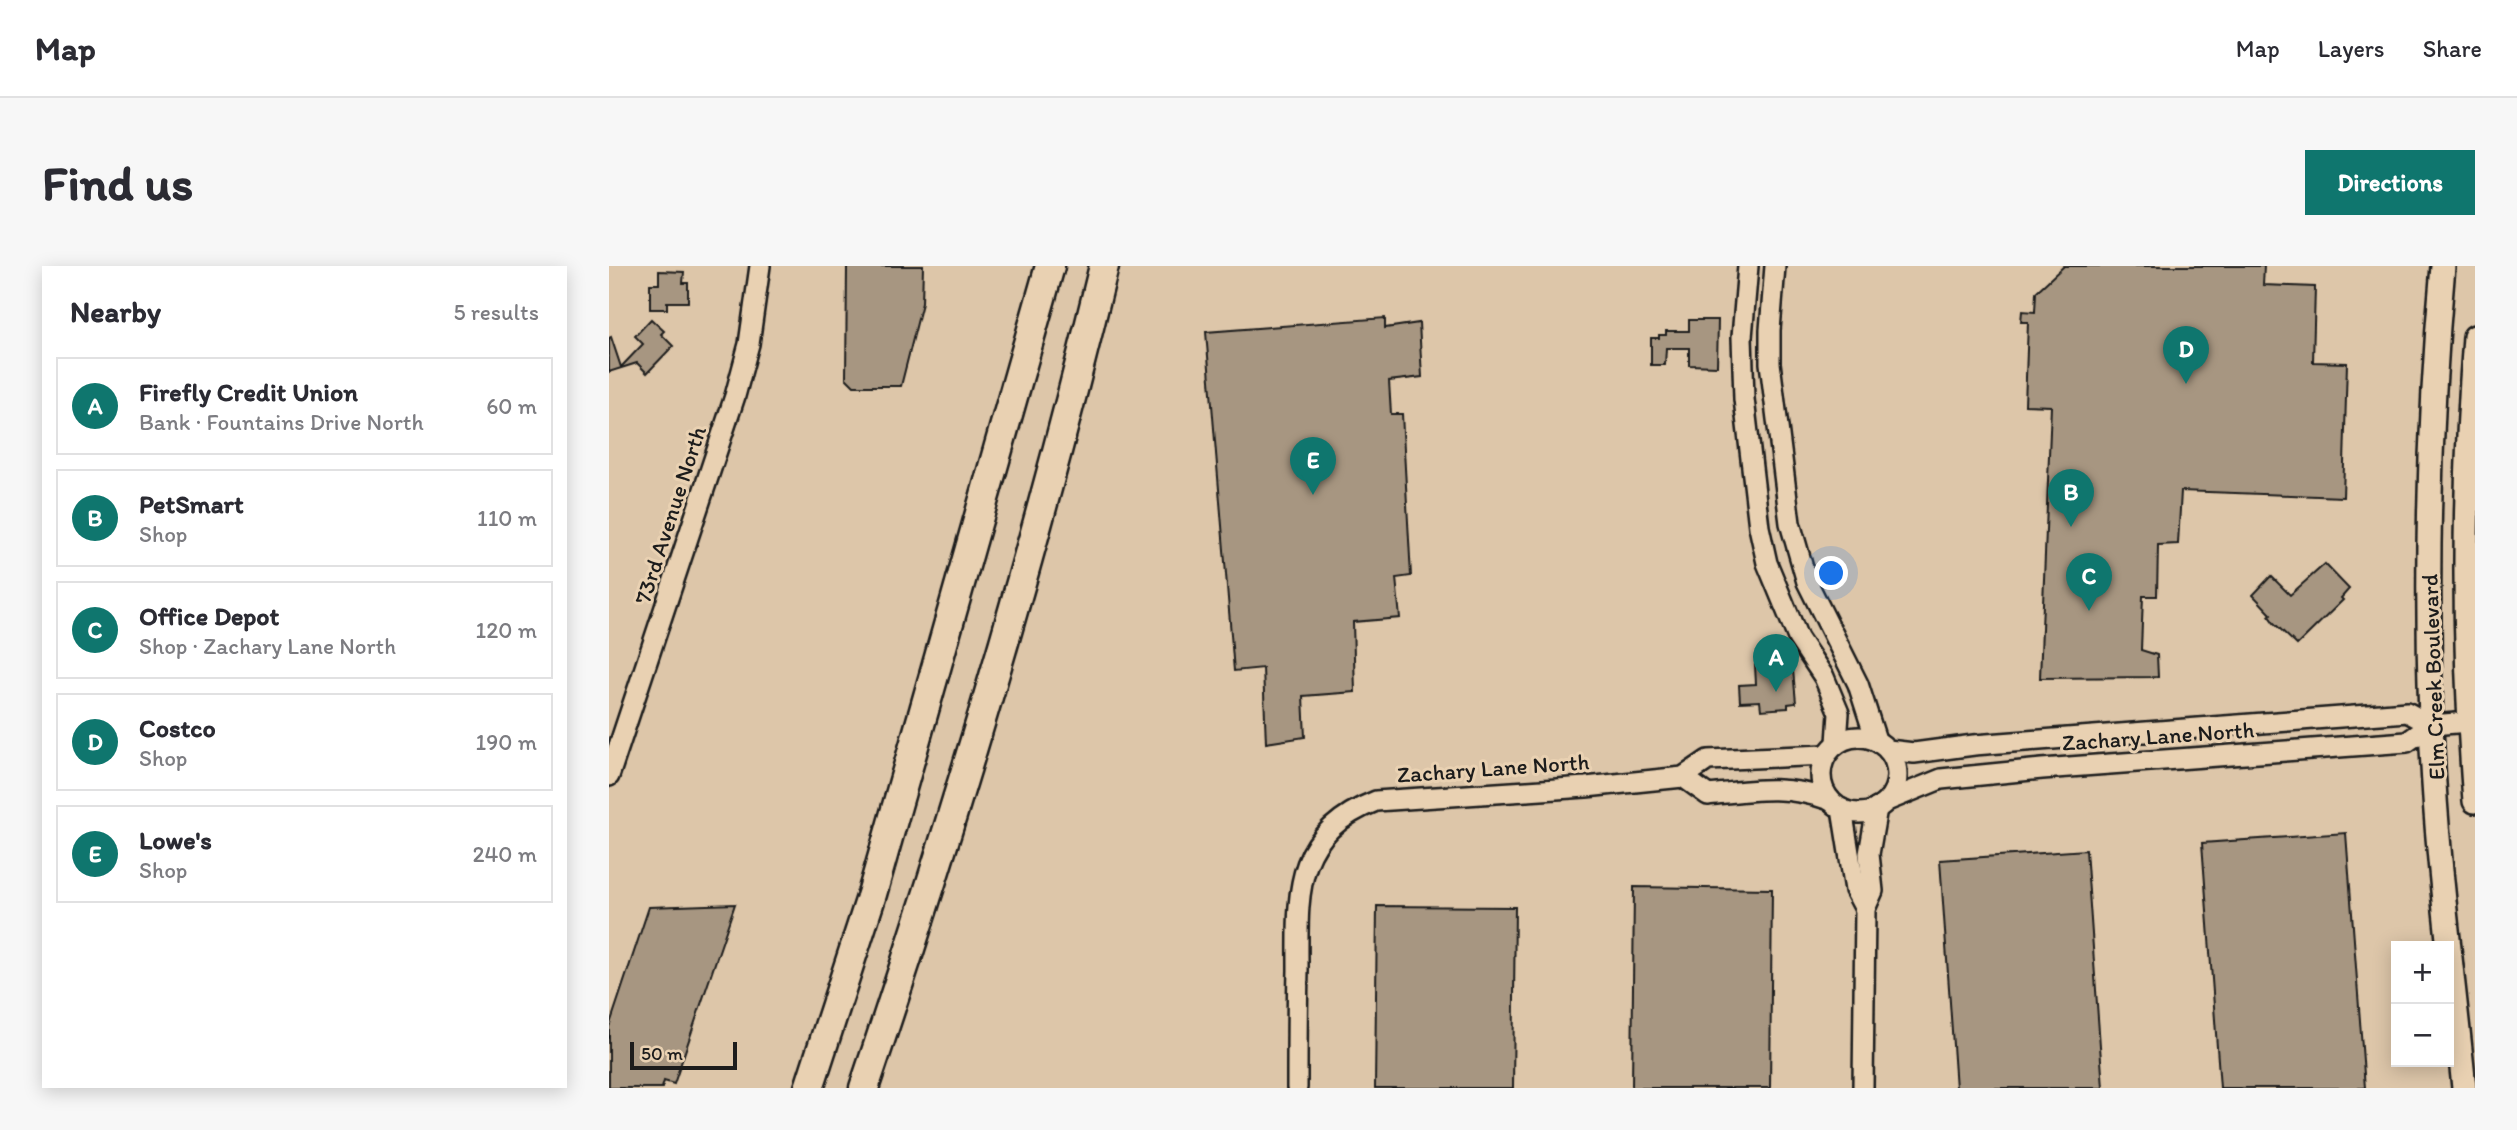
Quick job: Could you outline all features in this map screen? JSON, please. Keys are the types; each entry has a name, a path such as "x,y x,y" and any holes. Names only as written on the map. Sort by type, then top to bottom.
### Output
{"highway":[{"path":"1028,266 1029,341"},
{"path":"809,1088 872,894 1050,266"},
{"path":"864,1088 932,884 1000,654 1065,424 1104,266"},
{"path":"1065,424 1116,266"}],"main road":[{"name":"Elm Creek Boulevard","path":"2443,266 2431,453 2431,725 2442,876 2464,1088"},
{"name":"Elm Creek Boulevard","path":"2475,337 2467,530 2469,722 2475,801"}],"street":[{"name":"73rd Avenue North","path":"609,776 735,396 749,344 760,266"},
{"path":"1748,266 1742,337 1744,399 1759,527 1767,563 1798,638 1824,677 1839,713 1832,749 1822,766 1821,778 1823,790 1836,805 1855,890 1865,909"},
{"path":"1775,266 1770,363 1790,523 1807,582 1858,684 1882,745 1894,759 1897,781 1882,805 1869,854 1873,891 1865,909 1863,1088"},
{"name":"Zachary Lane North","path":"1882,745 1914,753 1974,745 2407,712 2431,725"},
{"name":"Zachary Lane North","path":"1882,805 1941,779 2407,742 2431,725 2469,722"},
{"path":"1832,749 1856,736 1882,745"},
{"name":"Zachary Lane North","path":"1297,1088 1301,878 1319,841 1338,821 1356,809 1375,801 1586,787 1683,777 1708,761 1832,749"},
{"path":"1683,777 1708,795 1772,788 1798,790 1853,813 1866,813 1882,805"}],"building":[{"path":"847,266 923,266 922,303 901,386 854,386 846,378"},
{"path":"2064,266 2264,266 2263,285 2315,287 2313,362 2347,363 2343,497 2181,491 2178,544 2158,545 2157,596 2143,596 2141,650 2157,655 2158,677 2040,678 2051,406 2025,405 2028,322 2021,322 2022,311 2035,312 2036,292"},
{"path":"659,271 684,272 683,283 688,283 688,302 667,302 667,309 650,309 650,284 659,284"},
{"path":"1385,318 1385,328 1419,323 1422,377 1389,381 1391,414 1402,414 1411,576 1396,578 1400,618 1353,622 1355,692 1303,696 1305,737 1266,743 1263,668 1234,671 1206,332"},
{"path":"651,319 664,331 661,334 673,346 647,373 637,363 609,372 609,338 611,337 621,367 643,344 635,336"},
{"path":"1689,320 1718,320 1717,366 1689,365 1689,348 1666,348 1665,365 1651,365 1651,338 1666,335 1666,331 1689,331"},
{"path":"2325,564 2349,589 2341,598 2343,600 2297,645 2274,623 2269,616 2271,614 2253,595 2271,576 2290,595"},
{"path":"1788,662 1789,670 1793,670 1796,703 1788,704 1788,708 1761,710 1760,701 1740,702 1739,685 1756,684 1755,665"},
{"path":"2346,833 2365,1088 2220,1088 2202,843"},
{"path":"2086,850 2103,1088 1956,1088 1940,860"},
{"path":"1634,887 1772,889 1770,1088 1632,1088"},
{"path":"735,904 674,1084 664,1081 662,1088 609,1088 609,1027 649,907"},
{"path":"1377,906 1515,907 1513,1088 1375,1088"}],"place":[{"name":"Costco","path":"2186,384"},
{"name":"Lowe's","path":"1313,495"},
{"name":"PetSmart","path":"2071,527"},
{"name":"Office Depot","path":"2089,611"},
{"name":"Firefly Credit Union","path":"1776,692"}]}
